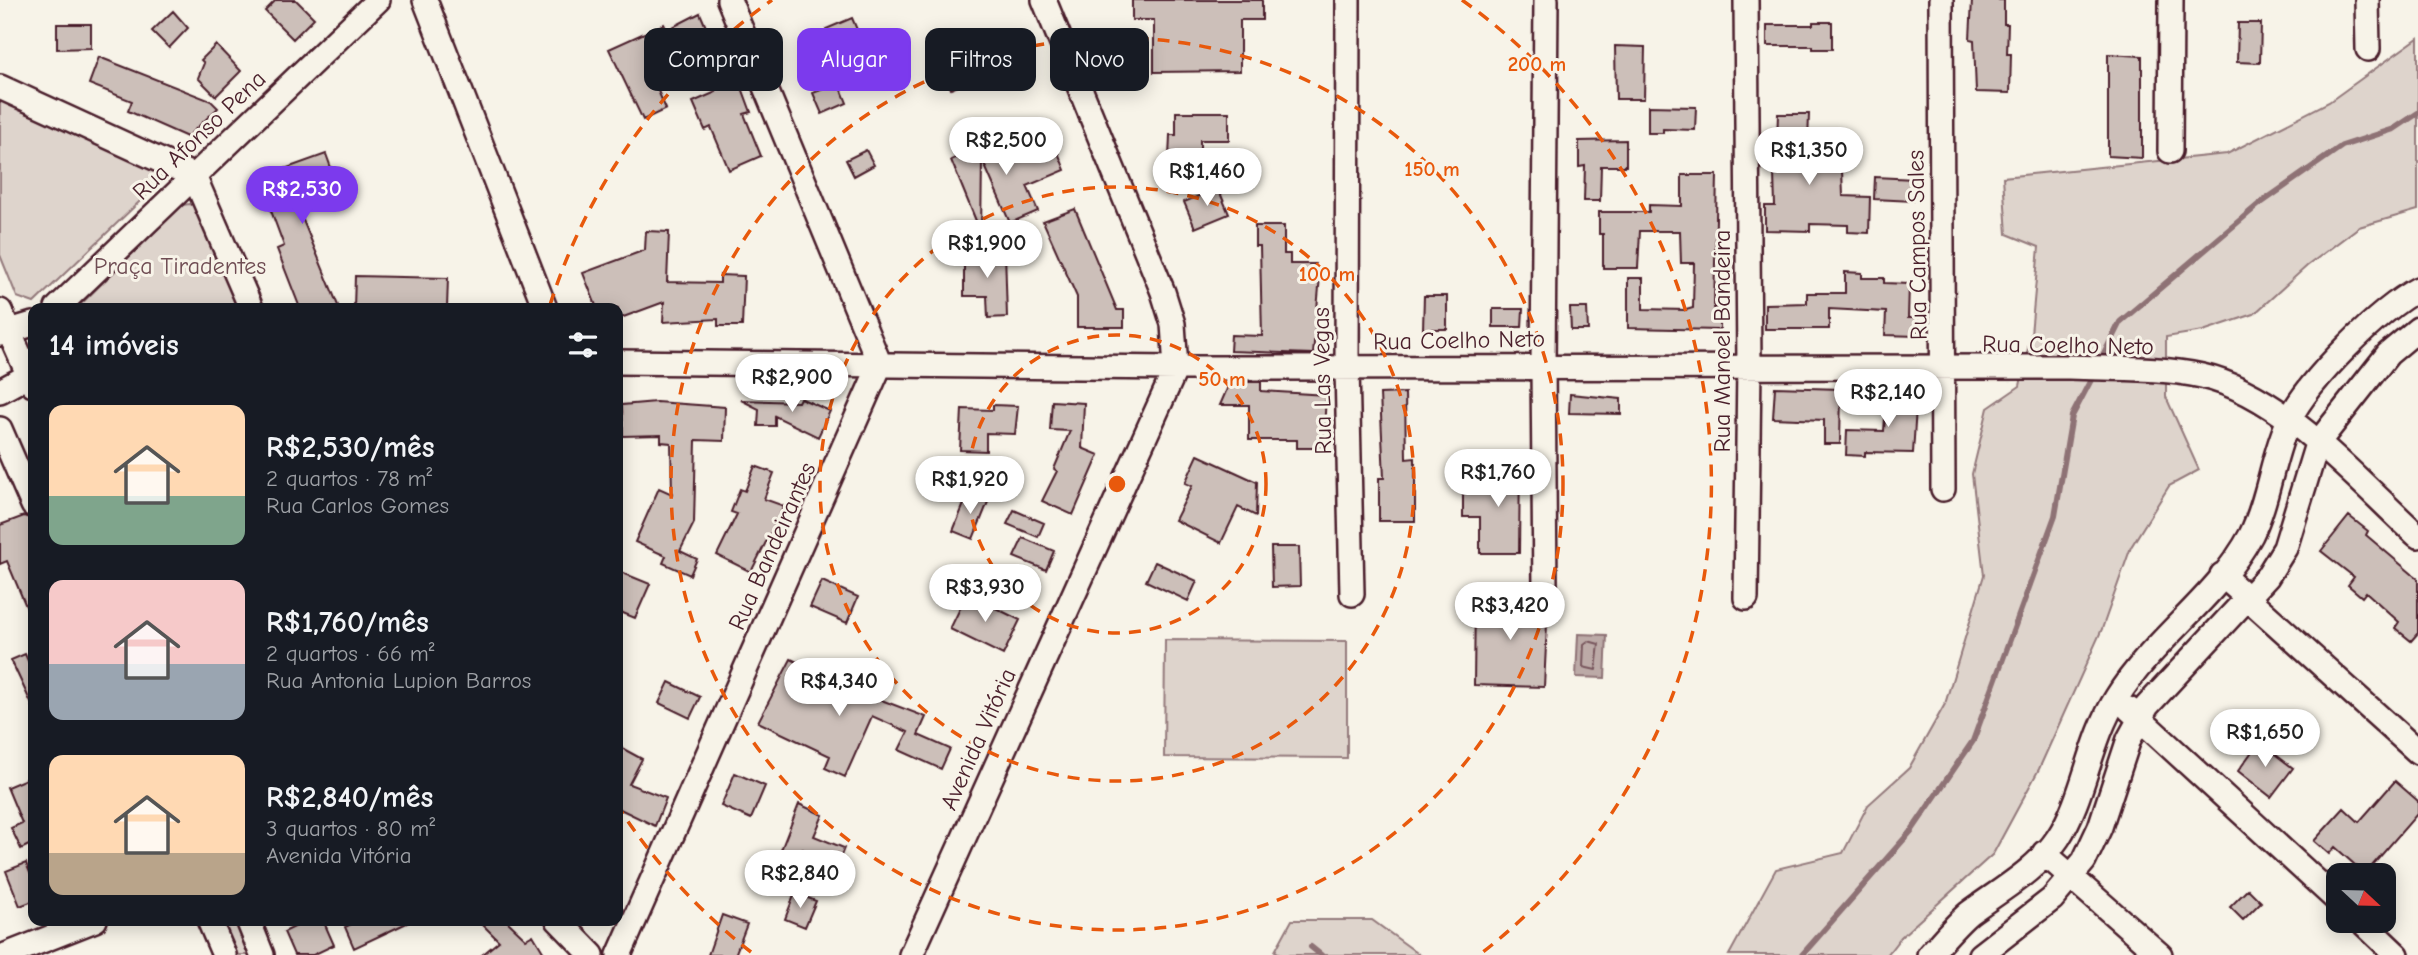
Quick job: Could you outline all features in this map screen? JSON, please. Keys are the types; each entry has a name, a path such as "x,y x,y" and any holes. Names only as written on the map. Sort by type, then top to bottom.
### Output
{"street":[{"name":"Rua Afonso Pena","path":"62,303 378,0"},
{"path":"425,0 543,303"},
{"path":"729,0 880,365"},
{"name":"Avenida Vitória","path":"911,955 1177,368 1173,324 1163,292 1044,0"},
{"name":"Rua Las Vegas","path":"1348,0 1347,368 1352,594"},
{"path":"1545,590 1543,366 1546,0"},
{"name":"Rua Manoel Bandeira","path":"1745,0 1749,366 1746,598"},
{"name":"Rua Campos Sales","path":"1941,0 1943,489"},
{"path":"2170,151 2171,0"},
{"path":"2367,0 2368,50"},
{"path":"0,87 194,176 249,303"},
{"path":"1929,955 1967,915 2028,871 2057,839 2069,816 2104,720 2116,698 2149,654 2222,575 2252,533 2290,417 2332,363 2365,328 2414,296"},
{"path":"28,324 3,326 28,371"},
{"path":"1980,955 2052,899 2073,876 2097,836 2122,757 2140,718 2158,691 2267,577 2285,548 2317,444 2388,354 2418,329"},
{"name":"Rua Coelho Neto","path":"623,362 1177,368 2070,367 2202,376 2244,391 2290,417 2418,536"},
{"name":"Rua Bandeirantes","path":"619,955 880,365"},
{"path":"0,391 28,380"},
{"path":"0,429 28,493"},
{"path":"2222,575 2418,752"},
{"path":"2116,698 2326,890"},
{"path":"2044,853 2160,955"},
{"path":"6,955 80,926"},
{"path":"212,926 224,955"},
{"path":"250,926 262,955"},
{"path":"564,926 592,955"},
{"path":"2374,933 2398,955"}],"green space":[{"path":"2418,38 2418,210 2359,227 2307,266 2254,314 2203,331 2166,337 2166,397 2199,470 2169,486 2131,547 2102,629 2039,769 1993,854 1901,937 1887,955 1729,955 1776,869 1843,853 1868,805 1909,768 1945,704 1984,575 1972,474 1988,408 2020,386 2031,334 2039,247 2007,234 2003,177 2227,154 2329,102"},
{"path":"0,97 164,172 163,179 34,303 17,297 0,255"},
{"name":"Praça Tiradentes","path":"182,205 198,207 241,303 82,303"},
{"path":"1165,640 1347,641 1347,758 1164,757"},
{"path":"1292,920 1372,920 1420,955 1282,955 1275,951"},
{"path":"224,926 241,926 254,955 238,955"}],"water":[{"path":"1578,634 1607,635 1605,678 1576,677"}],"building":[{"path":"276,0 296,0 314,18 293,39 265,11"},
{"path":"1132,0 1262,0 1262,20 1240,20 1240,71 1154,72 1154,20 1132,20"},
{"path":"1972,0 2004,0 2004,24 2008,24 2007,54 2011,54 2010,93 1976,92 1974,40 1970,39"},
{"path":"173,11 188,28 169,48 152,31"},
{"path":"700,13 706,28 671,28"},
{"path":"852,18 856,28 828,28"},
{"path":"1813,22 1832,22 1832,49 1813,49 1813,46 1767,46 1767,25 1813,25"},
{"path":"2238,23 2261,23 2260,63 2237,62"},
{"path":"57,24 91,24 91,48 57,49"},
{"path":"644,33 644,91 658,91 666,109 643,120 609,49"},
{"path":"216,45 241,71 216,96 198,78 204,63 201,60"},
{"path":"1615,46 1645,47 1644,99 1616,99"},
{"path":"2108,54 2142,56 2142,158 2108,156"},
{"path":"99,57 211,101 218,108 187,137 128,111 132,101 89,84"},
{"path":"743,91 751,112 744,114 761,156 729,170 711,127 705,130 693,102 716,92"},
{"path":"842,91 847,103 822,114 813,93"},
{"path":"1648,106 1696,107 1695,130 1663,129 1663,133 1648,133"},
{"path":"1176,112 1229,112 1229,140 1200,140 1200,159 1169,158 1170,135 1176,135"},
{"path":"1778,114 1809,114 1807,171 1842,170 1843,196 1870,197 1869,233 1848,232 1848,225 1810,224 1810,231 1765,230 1765,206 1775,206 1773,141 1777,141"},
{"path":"1006,136 1017,161 1055,145 1065,170 1027,186 1038,211 1010,223 982,159 981,233 951,160"},
{"path":"1626,140 1626,166 1601,166 1600,201 1584,201 1585,166 1579,167 1579,141"},
{"path":"866,150 874,165 854,176 846,160"},
{"path":"326,154 342,198 300,213 337,303 298,303 277,249 284,246 259,178"},
{"path":"1682,175 1717,175 1714,308 1720,308 1720,330 1628,328 1628,278 1643,278 1643,309 1686,310 1693,308 1694,263 1681,263 1680,231 1640,231 1638,268 1603,268 1603,234 1599,234 1599,212 1649,212 1649,205 1682,206"},
{"path":"1875,177 1914,179 1913,201 1874,199"},
{"path":"1218,188 1229,214 1195,228 1184,202"},
{"path":"1075,209 1117,310 1124,310 1124,327 1077,327 1077,297 1043,221"},
{"path":"1255,226 1284,226 1284,254 1290,254 1290,264 1315,264 1315,276 1320,276 1313,354 1230,351 1231,335 1262,336 1260,246 1255,246"},
{"path":"646,231 669,232 667,282 720,283 720,275 744,276 742,326 718,326 718,319 663,322 664,302 623,317 623,303 595,303 583,273 645,250"},
{"path":"1005,251 1007,317 988,318 987,296 964,296 964,253"},
{"path":"1845,272 1862,273 1862,278 1884,278 1884,283 1909,284 1908,318 1918,318 1917,336 1885,335 1886,312 1829,309 1829,329 1765,329 1765,304 1807,303 1807,293 1845,293"},
{"path":"355,276 448,278 447,303 354,303"},
{"path":"1424,296 1447,296 1447,329 1423,329"},
{"path":"1570,308 1587,308 1588,330 1571,330"},
{"path":"1493,309 1523,309 1522,327 1493,327"},
{"path":"1230,382 1261,382 1261,391 1326,395 1323,448 1297,448 1297,440 1249,440 1249,405 1220,405"},
{"path":"1775,387 1841,389 1840,444 1824,444 1824,420 1773,418"},
{"path":"1887,391 1917,393 1913,453 1865,452 1865,456 1846,455 1847,430 1884,431"},
{"path":"1405,393 1406,459 1415,458 1415,521 1379,521 1379,478 1384,478 1380,394"},
{"path":"1570,394 1621,399 1621,414 1569,413"},
{"path":"800,398 830,411 818,437 775,416 775,426 758,426 759,409 741,400 798,402"},
{"path":"1052,401 1084,403 1082,448 1099,455 1073,515 1042,501 1057,471 1054,469 1070,431 1050,430"},
{"path":"656,402 725,407 724,441 696,440 694,523 680,551 697,559 690,575 663,563 666,556 635,542 659,488 672,494 671,443 661,442 661,435 623,436 623,405"},
{"path":"993,405 1018,406 1015,434 986,433 986,451 960,450 962,409 993,410"},
{"path":"1198,455 1257,482 1256,516 1238,507 1221,543 1175,520 1192,486 1185,483"},
{"path":"1497,457 1520,457 1519,553 1480,553 1480,517 1463,517 1463,488 1497,489"},
{"path":"755,466 774,473 764,499 784,506 751,572 717,555 737,514 731,512 740,489 745,491"},
{"path":"968,494 988,502 973,539 953,531"},
{"path":"1014,510 1044,523 1038,537 1007,524"},
{"path":"24,516 28,518 28,611 7,561 0,564 0,525"},
{"path":"2349,516 2368,531 2366,535 2418,579 2418,633 2411,641 2395,628 2399,622 2366,592 2362,597 2348,585 2354,577 2321,551"},
{"path":"1023,538 1054,551 1046,570 1014,557"},
{"path":"1271,547 1299,547 1300,586 1272,587"},
{"path":"1155,562 1197,581 1188,601 1146,581"},
{"path":"623,573 650,584 635,618 623,613"},
{"path":"822,581 858,597 847,623 810,607"},
{"path":"967,594 1020,620 1003,655 950,629"},
{"path":"1475,598 1535,599 1548,603 1544,687 1474,685"},
{"path":"25,654 28,661 28,696 11,660"},
{"path":"791,659 850,688 926,717 918,735 950,749 941,769 899,750 908,732 872,716 845,777 825,768 830,756 758,722"},
{"path":"669,682 700,697 690,718 659,703"},
{"path":"2259,742 2293,768 2271,797 2238,771"},
{"path":"623,749 642,759 629,784 666,798 655,826 623,810"},
{"path":"735,773 765,786 751,819 721,806"},
{"path":"28,778 28,846 21,849 11,828 22,823 7,787"},
{"path":"2395,781 2418,801 2418,813 2375,863 2353,863 2335,847 2329,854 2314,841 2344,808 2359,822"},
{"path":"799,804 823,815 814,836 844,848 838,863 802,849 791,875 774,868"},
{"path":"26,863 28,903 20,906 6,871"},
{"path":"2248,889 2261,902 2243,920 2230,907"},
{"path":"795,893 816,901 805,927 785,919"},
{"path":"722,915 747,924 735,955 708,955"},
{"path":"296,926 326,926 334,945 313,955 294,955 284,932"},
{"path":"347,926 400,926 354,948 345,927"},
{"path":"484,926 512,926 526,939 533,935 545,955 482,955 499,941"}],"waterway":[{"path":"2099,364 2120,322 2258,205 2342,146 2394,129 2418,113"},
{"path":"1802,955 1912,830 1973,741 2055,516 2072,416 2094,374"},
{"path":"1311,947 1321,955"}]}
